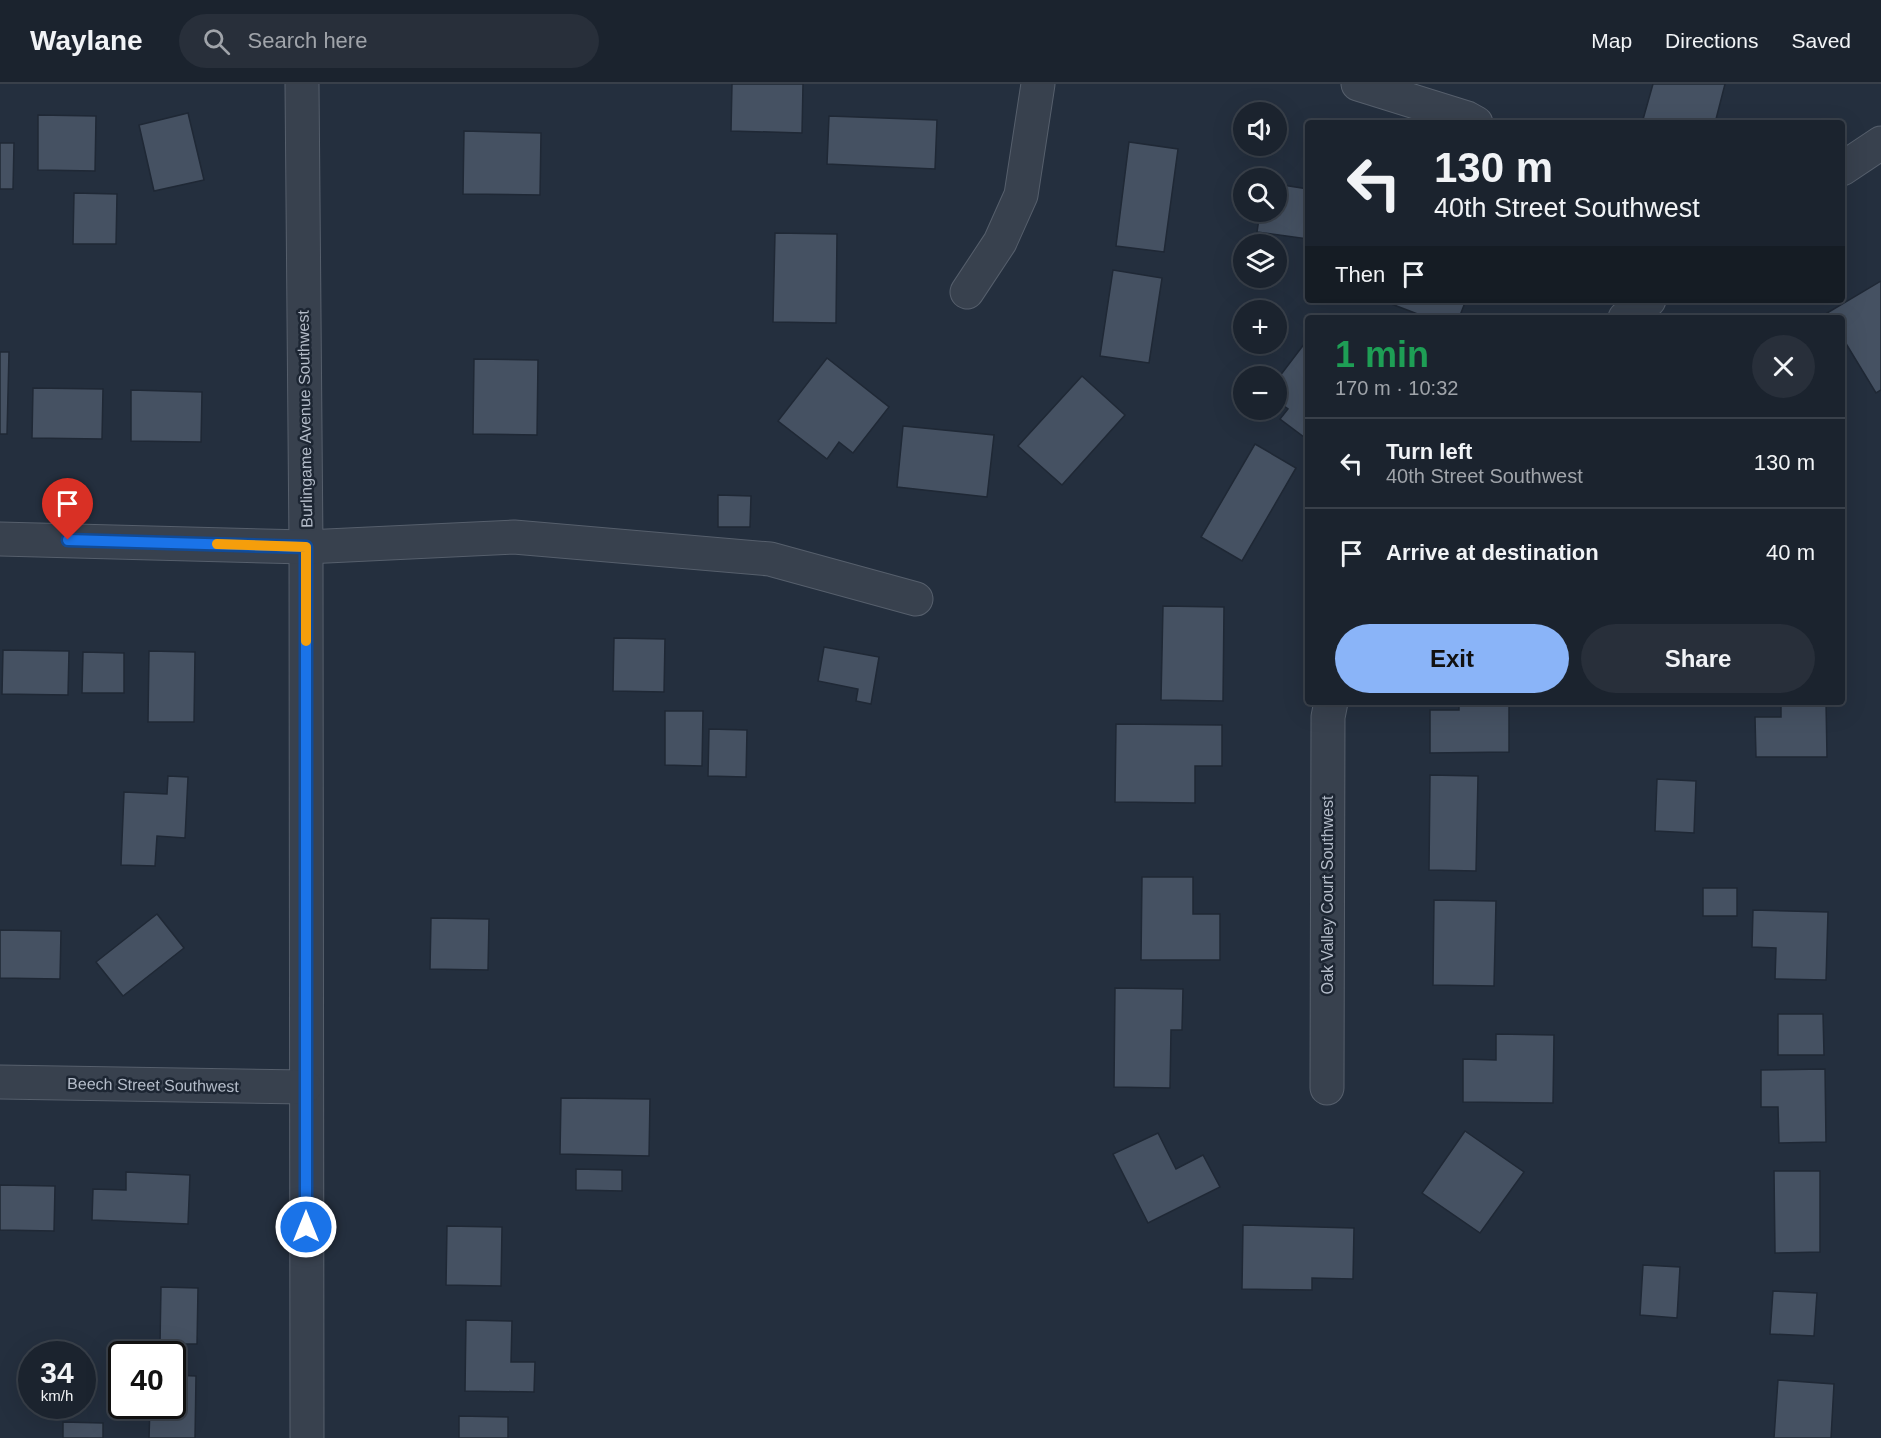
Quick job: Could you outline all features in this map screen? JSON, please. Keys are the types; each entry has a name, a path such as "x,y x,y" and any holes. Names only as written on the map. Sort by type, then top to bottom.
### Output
{"street":[{"name":"Burlingame Avenue Southwest","path":"302,84 306,547 307,1438"},
{"path":"967,292 1000,242 1021,195 1038,84"},
{"path":"1358,84 1471,120"},
{"path":"1845,167 1881,143"},
{"path":"1629,315 1645,303"},
{"path":"0,539 306,547 525,538 770,559 916,599"},
{"name":"Oak Valley Court Southwest","path":"1327,1088 1328,729 1331,705"},
{"name":"Beech Street Southwest","path":"0,1082 305,1087"}],"building":[{"path":"732,84 803,84 802,133 731,131"},
{"path":"1653,84 1725,84 1716,120 1643,120"},
{"path":"188,113 204,180 154,191 139,125"},
{"path":"38,115 96,116 95,171 38,170"},
{"path":"829,116 937,120 935,169 827,164"},
{"path":"464,131 541,133 540,195 463,194"},
{"path":"1129,142 1178,149 1164,252 1116,246"},
{"path":"0,143 14,143 13,189 0,189"},
{"path":"1287,186 1305,189 1305,239 1287,236 1287,234 1257,232 1258,222 1287,222"},
{"path":"74,193 117,194 116,244 73,244"},
{"path":"775,233 837,234 836,323 773,322"},
{"path":"1113,270 1162,278 1149,363 1100,356"},
{"path":"1881,281 1881,390 1876,393 1845,342 1845,315 1828,315 1827,313"},
{"path":"1389,303 1465,303 1460,315 1420,315"},
{"path":"1305,343 1305,438 1281,420 1287,420 1287,367"},
{"path":"0,352 9,352 7,434 0,434"},
{"path":"827,358 889,407 853,453 839,442 827,459 778,421"},
{"path":"474,359 538,360 537,435 473,434"},
{"path":"1082,376 1125,415 1062,485 1018,446"},
{"path":"33,388 103,389 102,439 32,438"},
{"path":"131,390 202,392 201,442 131,441"},
{"path":"903,426 994,435 987,497 897,487"},
{"path":"1255,444 1296,468 1242,561 1201,537"},
{"path":"718,495 751,496 750,527 718,527"},
{"path":"1163,606 1224,607 1223,701 1161,700"},
{"path":"614,638 665,639 664,692 613,691"},
{"path":"824,647 879,657 871,704 856,701 858,689 818,681"},
{"path":"3,650 69,651 68,695 2,694"},
{"path":"149,651 195,652 194,722 148,722"},
{"path":"83,652 124,653 124,693 82,693"},
{"path":"1459,705 1509,705 1509,752 1430,753 1430,710 1459,710"},
{"path":"1781,705 1826,705 1827,757 1756,757 1755,717 1781,717"},
{"path":"665,711 703,711 702,766 665,765"},
{"path":"1116,724 1222,725 1222,766 1195,766 1195,803 1115,802"},
{"path":"709,729 747,730 746,777 708,776"},
{"path":"1430,775 1478,776 1476,871 1429,870"},
{"path":"168,776 188,777 185,838 157,836 155,866 121,865 124,792 167,794"},
{"path":"1657,779 1696,781 1694,833 1655,831"},
{"path":"1142,877 1193,877 1193,914 1220,914 1220,960 1141,960"},
{"path":"1703,888 1737,888 1737,916 1703,916"},
{"path":"1434,900 1496,901 1494,986 1433,985"},
{"path":"1753,910 1828,912 1826,980 1775,979 1776,948 1752,947"},
{"path":"157,914 184,948 123,996 96,962"},
{"path":"431,918 489,919 488,970 430,969"},
{"path":"0,930 61,931 60,979 0,978"},
{"path":"1115,988 1183,989 1182,1030 1171,1030 1170,1088 1114,1087"},
{"path":"1778,1014 1823,1014 1824,1055 1778,1055"},
{"path":"1496,1034 1554,1035 1553,1103 1463,1102 1463,1059 1496,1060"},
{"path":"1825,1069 1826,1142 1779,1143 1778,1107 1761,1107 1761,1070"},
{"path":"561,1098 650,1099 649,1156 560,1154"},
{"path":"1465,1131 1524,1172 1480,1233 1422,1193"},
{"path":"1158,1133 1176,1169 1203,1155 1220,1187 1148,1223 1113,1154"},
{"path":"576,1169 622,1170 622,1191 576,1190"},
{"path":"1774,1171 1820,1171 1820,1252 1775,1253"},
{"path":"126,1172 190,1175 188,1224 92,1220 93,1189 126,1190"},
{"path":"0,1185 55,1186 54,1231 0,1230"},
{"path":"1243,1225 1354,1228 1353,1279 1312,1278 1312,1290 1242,1289"},
{"path":"447,1226 502,1227 501,1286 446,1285"},
{"path":"1643,1265 1680,1267 1677,1318 1640,1315"},
{"path":"161,1287 198,1288 197,1344 186,1344 186,1341 160,1341"},
{"path":"1773,1291 1817,1293 1814,1336 1770,1334"},
{"path":"466,1320 512,1321 511,1362 535,1362 534,1392 465,1391"},
{"path":"186,1376 196,1376 195,1438 149,1438 150,1419 186,1419"},
{"path":"1778,1380 1834,1384 1831,1438 1774,1438"},
{"path":"459,1416 508,1417 508,1438 459,1438"},
{"path":"63,1422 103,1423 103,1438 63,1438"}],"slow traffic":[{"path":"217,544 306,547 306,641"}],"route":[{"path":"68,540 306,547 306,1227"}]}
